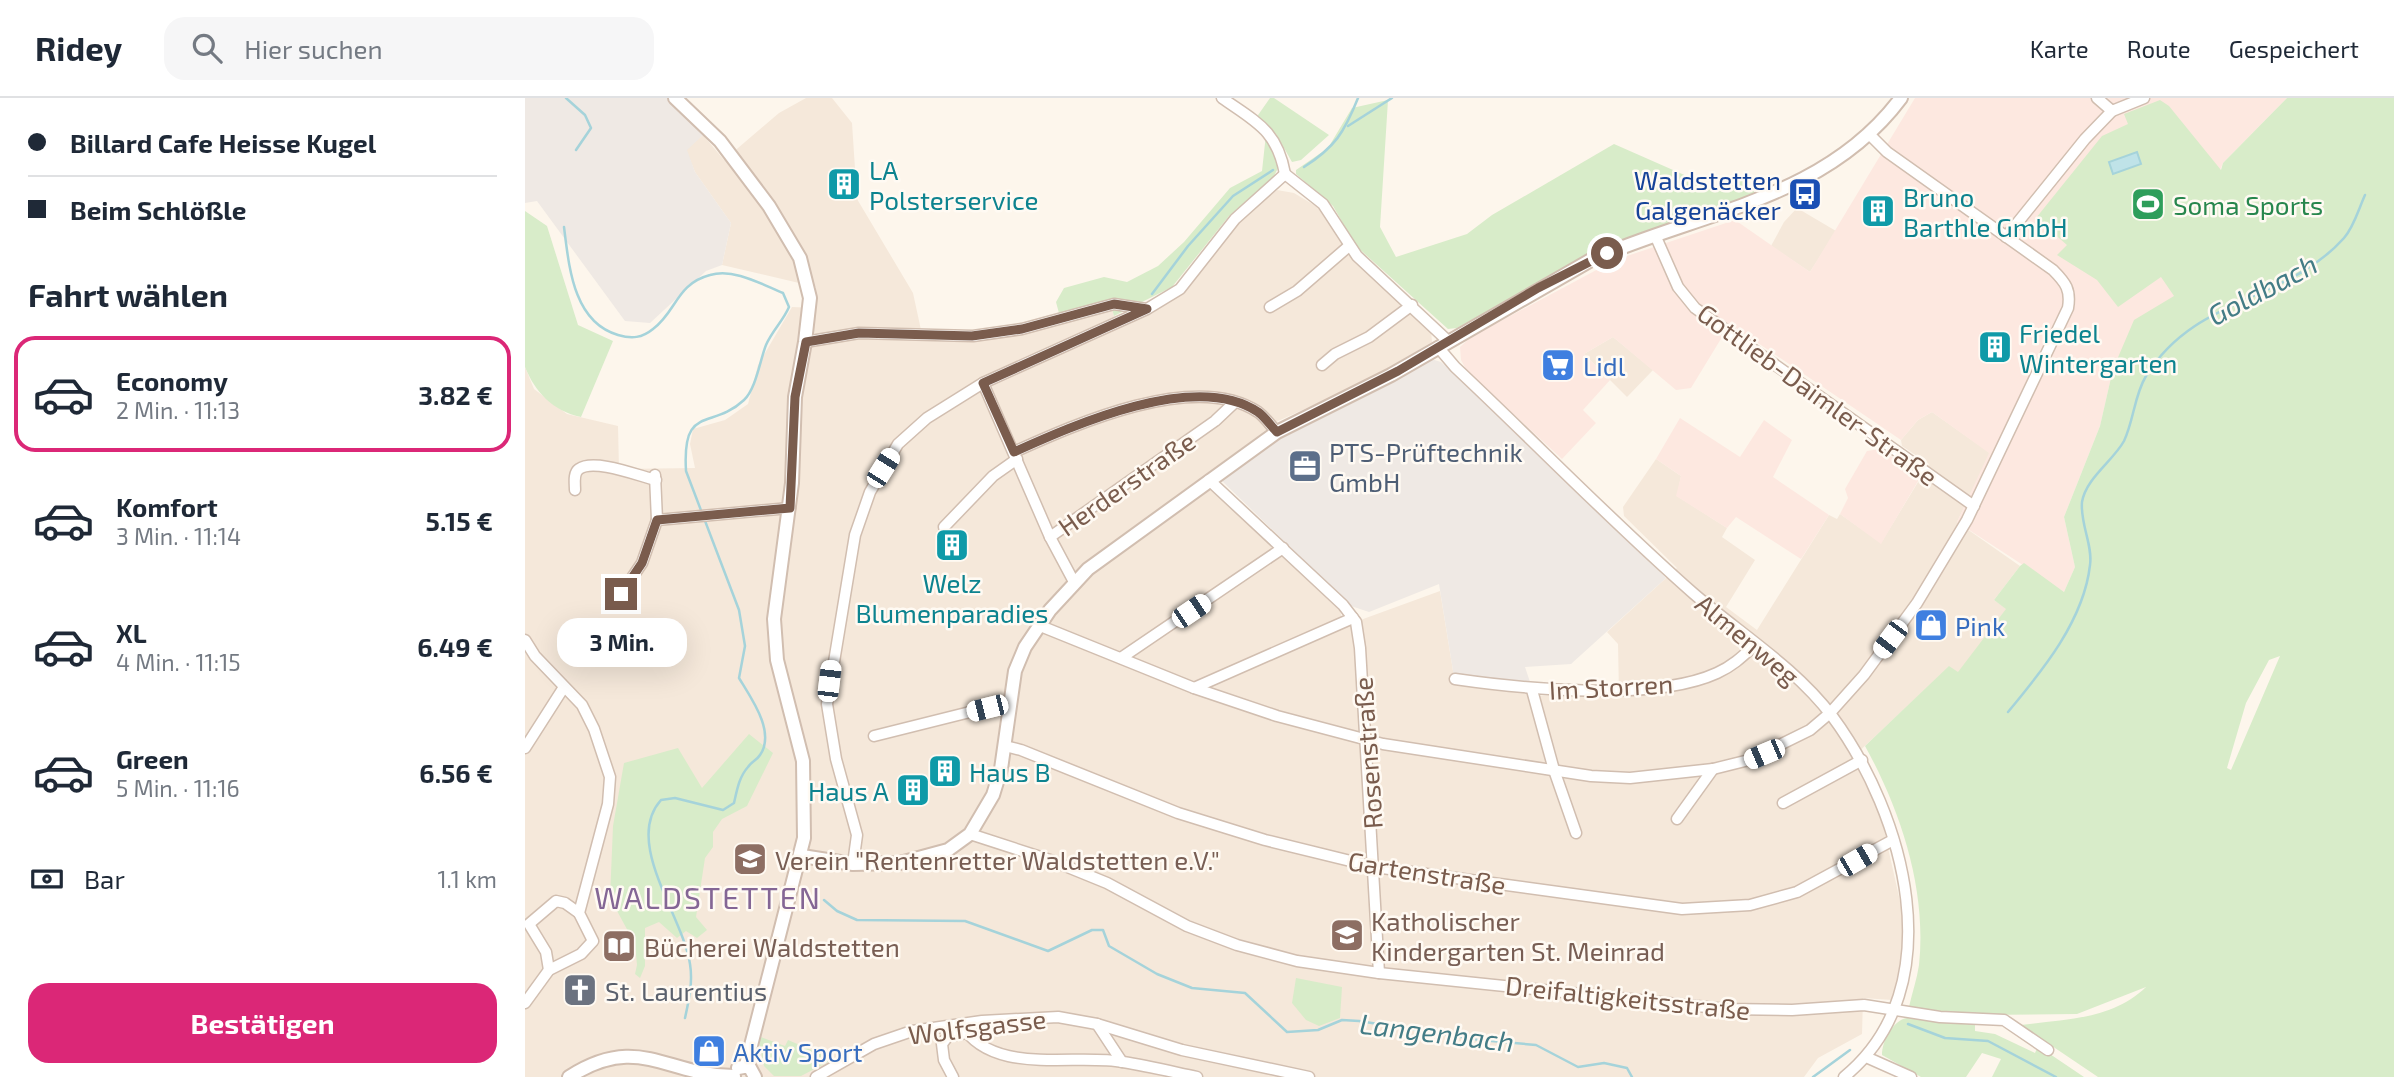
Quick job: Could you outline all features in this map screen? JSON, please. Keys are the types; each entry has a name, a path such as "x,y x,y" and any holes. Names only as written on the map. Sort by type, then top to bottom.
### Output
{"street":[{"path":"675,98 734,158 769,206 800,258 810,298 806,342 795,397 790,508 774,619 774,640 803,761 806,798 802,856 746,1065"},
{"path":"853,864 857,835 836,759 827,704 855,534 870,492 898,444 927,418 983,383 1147,309 1180,289 1235,219 1285,174 1281,152 1270,133 1221,98"},
{"path":"802,856 853,864 900,863 948,850 970,834 993,795 1005,746 1015,671 1038,625 1074,582 1119,543 1277,432 1353,395 1591,260 1655,235 1761,201 1797,184 1828,167 1870,135 1901,98"},
{"path":"2097,98 2112,111"},
{"path":"2006,237 2085,139 2112,111 2144,98"},
{"path":"1038,625 1194,688 1277,716 1366,740 1554,770 1630,778 1713,769 1749,760 1779,748 1810,730 1830,713 1864,675 1917,603 1973,506 2068,308 2070,296 2068,287 2053,271 1887,152 1870,135"},
{"name":"Almenweg","path":"1285,174 1323,204 1349,246 1412,305 1443,344 1455,367 1662,565 1795,676 1830,713 1862,760 1883,805 1893,840 1905,900 1909,942 1905,972 1893,1011"},
{"name":"Gottlieb-Daimler-Straße","path":"1655,235 1678,287 1695,308 1973,506"},
{"path":"1270,307 1297,291 1349,246"},
{"path":"806,342 859,333 972,336 1022,329 1114,304 1147,309"},
{"path":"1322,365 1335,354 1370,337 1412,305"},
{"path":"983,383 1050,537 1074,582"},
{"path":"944,527 1016,455 1074,425 1139,404 1214,398 1234,402 1258,412 1277,432"},
{"name":"Herderstraße","path":"1050,537 1215,421 1234,402"},
{"path":"575,490 575,473 579,468 589,466 608,467 655,477 657,520 642,563 621,594"},
{"path":"1194,688 1353,618 1283,548 1209,480"},
{"path":"657,520 709,513 790,508"},
{"path":"1121,658 1283,548"},
{"name":"Rosenstraße","path":"1353,618 1360,648 1375,867 1378,973"},
{"path":"525,640 535,656 582,705 589,717 610,777 608,804 579,913"},
{"name":"Im Storren","path":"1455,679 1532,690 1628,688 1693,682 1729,667 1756,644"},
{"path":"525,748 563,687"},
{"path":"1532,690 1554,770 1576,833"},
{"path":"874,736 1010,702"},
{"name":"Gartenstraße","path":"1005,746 1178,813 1265,840 1375,867 1682,909 1750,905 1797,892 1893,840"},
{"path":"1783,803 1862,760"},
{"path":"1677,819 1713,769"},
{"name":"Dreifaltigkeitsstraße","path":"970,834 1053,861 1107,883 1187,926 1237,945 1297,961 1378,973 1725,1009 1792,1010 1864,1005 1968,1020 2004,1020 2048,1050"},
{"path":"525,1003 549,970 574,959 591,944 592,936 579,913 565,903 556,901 529,924 546,952 549,970"},
{"path":"1845,1077 1866,1057 1893,1011"},
{"name":"Wolfsgasse","path":"816,1077 892,1037 912,1031 1058,1017 1097,1024 1182,1051 1306,1077"},
{"path":"1097,1024 1122,1062"},
{"path":"953,1077 944,1060 942,1044 948,1036 964,1028 1009,1057 1122,1062 1197,1077"},
{"path":"569,1077 595,1064 637,1055 712,1076 734,1076 736,1069 746,1065 752,1068 755,1077"},
{"path":"1866,1057 1911,1077"}],"shaded area":[{"path":"525,98 668,98 703,135 687,150 695,172 731,223 722,265 706,271 650,323 625,321 537,201 525,203"},
{"path":"806,98 832,98 852,123 857,199 913,293 921,330 949,333 1021,328 1110,301 1117,327 1154,312 1187,290 1210,254 1239,219 1277,190 1294,193 1324,211 1350,255 1431,330 1432,342 1363,383 1278,421 1200,479 1340,611 1344,626 1440,591 1454,677 1525,686 1527,696 1619,694 1618,644 1607,632 1677,568 1624,516 1623,507 1656,459 1681,476 1677,496 1727,528 1722,537 1755,560 1726,607 1757,630 1829,515 1837,519 1840,514 1881,543 1929,464 1902,446 1901,440 1918,420 1932,412 1990,453 1957,522 2020,566 1994,600 2007,609 1958,673 1949,667 1852,758 1880,812 1904,919 1900,973 1892,1000 1863,998 1862,1034 1818,1058 1804,1077 525,1077 525,367 534,389 567,414 618,426 619,469 695,468 690,444 693,429 725,420 748,404 758,365 792,307 816,308 816,287 722,265 731,223 695,172 686,150 703,135 724,160 779,113"},
{"path":"1915,98 2287,98 2223,163 2171,291 2175,296 2113,369 2100,426 2064,517 2075,567 2064,592 1957,522 1989,453 1932,412 1918,420 1901,440 1730,324 1691,388 1676,390 1613,337 1584,354 1610,380 1583,410 1596,423 1562,459 1467,371 1461,360 1460,347 1471,337 1615,260 1735,220 1810,272"},
{"path":"1797,208 1836,231 1810,272 1771,246 1784,222"},
{"path":"1613,337 1653,370 1627,397 1584,354"},
{"path":"1428,358 1441,362 1501,417 1666,578 1571,664 1525,667 1531,685 1454,677 1439,584 1369,612 1351,606 1221,480 1278,435"},
{"path":"1680,418 1740,457 1764,420 1792,440 1773,477 1829,515 1801,559 1736,517 1727,528 1676,496 1681,476 1656,459"},
{"path":"1880,449 1921,476 1881,544 1840,514 1848,498 1845,489 1867,451"}],"green space":[{"path":"1270,98 1274,98 1329,135 1301,160 1292,162 1276,134 1256,118"},
{"path":"2287,98 2394,98 2394,1077 2098,1077 2021,1025 2103,1012 2133,998 2146,987 2077,1014 1974,1015 1909,1007 1919,965 1919,908 1915,880 1909,852 1890,797 1865,746 1949,666 1958,672 2006,609 1994,600 2020,566 2024,563 2064,592 2075,567 2064,517 2100,426 2113,369 2134,320 2174,296 2161,277 2118,307 2097,280 2057,255 2067,245 2036,218 2102,136 2128,124 2124,114 2160,100 2169,106 2221,170 2223,163","holes":["2280,656 2231,770 2227,768 2246,703 2269,660"]},
{"path":"1388,100 1380,227 1396,257 1467,234 1492,215 1614,144 1723,192 1742,178 1757,195 1597,251 1457,328 1448,329 1356,246 1333,206 1296,174 1296,170 1328,148 1352,108"},
{"path":"1266,134 1279,166 1273,178 1229,216 1172,287 1114,316 1110,302 1060,317 1056,302 1064,288 1104,277 1127,282 1158,266 1184,242 1230,188 1262,171"},
{"path":"525,211 547,226 578,325 613,341 581,417 562,410 546,399 534,385 525,367"},
{"path":"749,734 773,753 747,806 722,819 713,832 713,847 705,858 696,917 707,930 697,938 686,931 677,938 659,922 645,928 645,966 640,978 635,974 635,944 610,898 613,826 624,763 678,748 702,788"},
{"path":"1296,978 1342,987 1340,1018 1319,1026 1306,1020 1292,1003"},
{"path":"1907,1018 1975,1022 1975,1031 1995,1034 2035,1053 2038,1046 2084,1077 1992,1077 2001,1059 1982,1053 1966,1077 1921,1077 1882,1055 1889,1032 1897,1023"},
{"path":"758,1036 785,1046 788,1040 828,1057 828,1062 801,1076 774,1076 764,1066"}],"water":[{"path":"2137,152 2141,164 2113,174 2109,162"}],"waterway":[{"path":"566,98 585,115 591,128 576,150"},
{"path":"1304,167 1331,146 1348,121 1358,98"},
{"path":"1348,126 1392,98"},
{"path":"1152,294 1188,246 1233,196 1273,170"},
{"name":"Goldbach","path":"2008,712 2048,662 2080,605 2090,565 2082,502 2094,477 2124,441 2146,376 2166,349 2190,329 2215,314 2296,276 2321,259 2348,234 2365,195"},
{"path":"564,227 571,275 582,305 591,318 618,335 637,337 649,332 661,322 690,285 699,279 719,273 738,275 783,293 789,307 766,345 755,382 748,395 732,409 694,427 686,450 686,471 739,610 745,646 739,678 760,715 765,736 760,755 740,779 734,803 723,810 675,798 661,800 651,817 649,837 652,858 690,964 691,984 685,1018"},
{"name":"Langenbach","path":"824,900 837,911 857,920 965,921 1048,951 1092,930 1103,930 1109,946 1157,974 1192,988 1245,993 1287,1032 1318,1030 1342,1020 1359,1021 1480,1040 1536,1045 1578,1067 1604,1063 1627,1068 1632,1077"},
{"name":"Langenbach","path":"1908,1024 1945,1038 1988,1041 2056,1077"},
{"name":"Langenbach","path":"1813,1077 1850,1050"}],"place":[{"name":"LA Polsterservice","path":"844,184"},
{"name":"Waldstetten Galgenäcker","path":"1805,194"},
{"name":"Soma Sports","path":"2148,204"},
{"name":"Bruno Barthle GmbH","path":"1878,211"},
{"name":"Friedel Wintergarten","path":"1995,347"},
{"name":"Lidl","path":"1558,365"},
{"name":"PTS-Prüftechnik GmbH","path":"1305,466"},
{"name":"Welz Blumenparadies","path":"952,545"},
{"name":"Pink","path":"1931,625"},
{"name":"Haus B","path":"945,771"},
{"name":"Haus A","path":"913,790"},
{"name":"Verein \"Rentenretter Waldstetten e.V.\"","path":"750,859"},
{"name":"Katholischer Kindergarten St. Meinrad","path":"1347,935"},
{"name":"Bücherei Waldstetten","path":"619,946"},
{"name":"St. Laurentius","path":"580,990"},
{"name":"Aktiv Sport","path":"709,1051"}],"district":[{"name":"WALDSTETTEN","path":"708,897"}],"route":[{"path":"621,594 642,563 657,520 709,513 790,508 792,428 806,342 859,333 905,331 972,336 1022,329 1114,304 1147,309 983,383 1014,452 1106,413 1139,404 1172,400 1214,398 1234,402 1258,412 1277,432 1398,371 1538,288 1607,253"}]}
